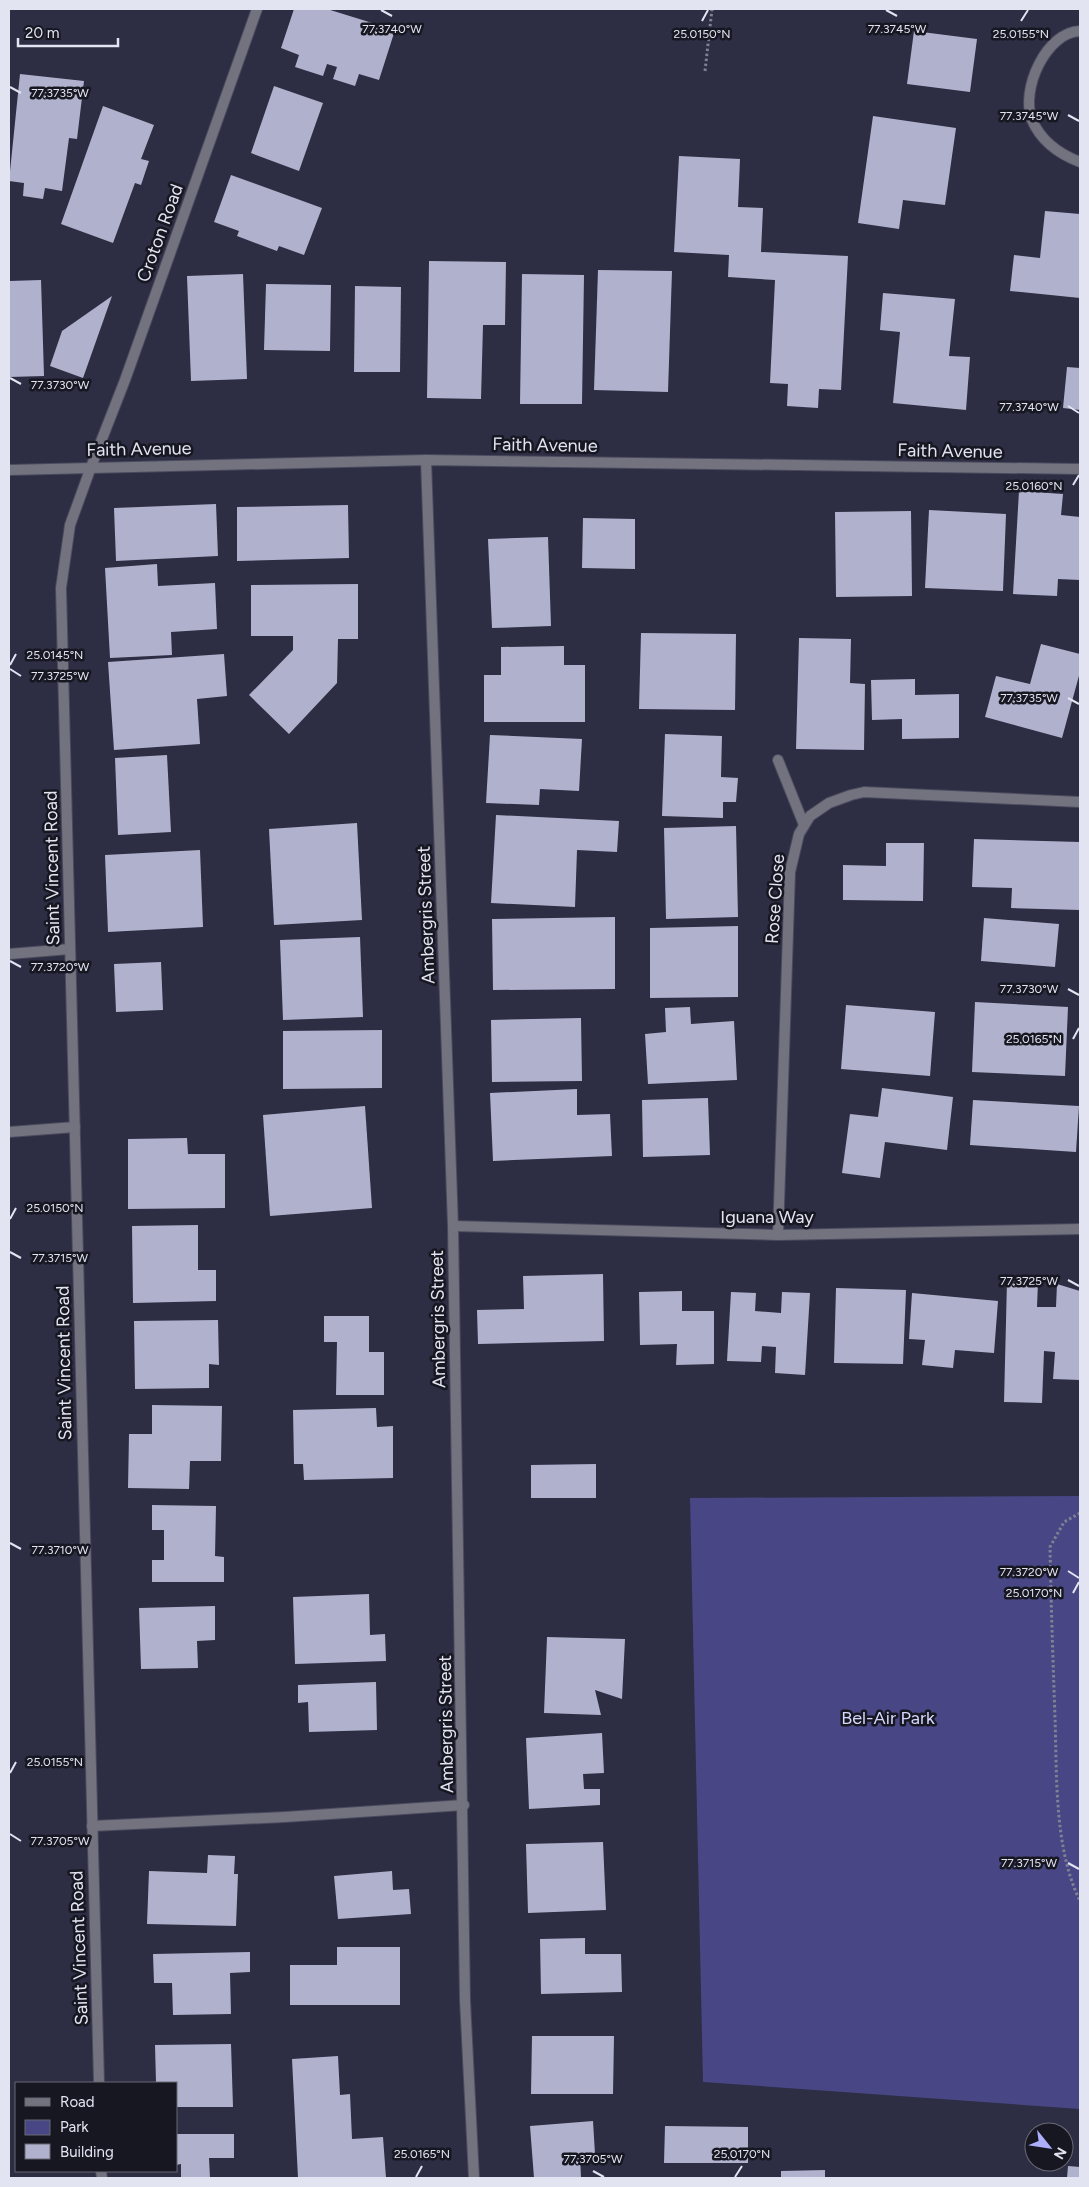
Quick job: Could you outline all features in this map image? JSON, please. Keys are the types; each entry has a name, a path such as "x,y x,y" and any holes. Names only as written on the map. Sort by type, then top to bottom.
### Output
{"street":[{"name":"Croton Road","path":"91,467 125,380 257,9"},
{"path":"1080,31 1074,31 1056,40 1043,58 1032,79 1028,99 1032,118 1042,136 1057,151 1080,162"},
{"name":"Faith Avenue","path":"9,470 426,460 1080,469"},
{"name":"Ambergris Street","path":"426,460 453,1226 464,1805 465,2000 474,2178"},
{"name":"Saint Vincent Road","path":"91,467 70,526 61,588 99,2082"},
{"path":"778,760 804,825"},
{"name":"Rose Close","path":"778,1235 790,872 794,848 810,816 830,803 864,792 1080,802"},
{"path":"9,954 70,949"},
{"path":"9,1132 74,1127"},
{"name":"Iguana Way","path":"453,1226 778,1235 1080,1229"},
{"path":"92,1826 285,1817 464,1805"}],"path":[{"path":"705,71 712,9"},
{"path":"1080,1513 1064,1522 1050,1547 1056,1758 1062,1843 1072,1884 1080,1901"}],"green space":[{"name":"Bel-Air Park","path":"1080,1496 1080,2109 703,2082 690,1498"}],"building":[{"path":"294,9 327,9 395,30 379,80 359,74 355,86 333,79 337,67 327,64 323,76 295,67 299,55 281,48"},
{"path":"914,31 977,39 970,92 907,84"},
{"path":"20,74 84,81 77,139 69,138 62,191 45,188 43,199 23,196 24,183 9,181"},
{"path":"274,86 323,103 299,171 251,153"},
{"path":"103,106 154,125 141,159 149,161 141,185 135,183 113,243 61,224"},
{"path":"873,116 956,128 945,205 903,200 899,229 858,223"},
{"path":"679,156 740,159 738,207 763,208 761,252 848,256 841,390 819,389 818,408 787,406 788,384 770,383 775,280 728,277 729,255 674,252"},
{"path":"231,175 322,208 304,255 279,246 277,251 237,236 239,231 214,222"},
{"path":"1045,211 1080,214 1080,298 1010,291 1014,255 1040,258"},
{"path":"429,261 506,262 505,325 483,325 481,399 427,398"},
{"path":"598,270 672,271 668,392 594,390"},
{"path":"243,274 247,379 191,381 187,276"},
{"path":"522,274 584,275 582,404 520,404"},
{"path":"41,280 44,376 9,377 9,281"},
{"path":"266,284 331,285 330,351 264,350"},
{"path":"355,286 401,287 400,372 354,372"},
{"path":"883,293 955,299 949,356 970,357 966,410 893,403 900,332 880,330"},
{"path":"112,296 83,378 50,366 62,331"},
{"path":"1067,367 1080,368 1080,410 1063,408"},
{"path":"1019,491 1063,494 1061,515 1080,517 1080,580 1058,579 1057,596 1013,594"},
{"path":"216,504 218,556 116,561 114,508"},
{"path":"348,505 349,558 237,561 237,507"},
{"path":"929,510 1006,514 1003,591 925,588"},
{"path":"911,511 912,596 836,597 835,512"},
{"path":"583,518 635,519 635,569 582,568"},
{"path":"548,537 551,626 492,628 488,539"},
{"path":"157,564 158,586 215,583 217,629 171,632 172,655 110,658 105,568"},
{"path":"358,584 358,639 338,639 337,683 289,734 249,695 293,650 293,636 251,636 251,585"},
{"path":"641,633 736,634 735,710 639,709"},
{"path":"799,638 851,639 850,683 865,684 864,750 796,749"},
{"path":"1041,644 1080,654 1080,672 1062,738 985,717 996,676 1030,684"},
{"path":"564,646 564,665 585,665 585,722 484,722 484,675 501,675 501,647"},
{"path":"224,654 227,696 197,699 200,744 114,750 108,662"},
{"path":"915,679 915,695 959,694 959,738 902,739 902,719 872,720 871,680"},
{"path":"665,734 722,736 721,777 738,778 736,802 723,802 723,818 662,816"},
{"path":"490,735 582,739 579,791 540,789 539,805 486,803"},
{"path":"167,755 171,832 118,835 115,758"},
{"path":"496,815 619,821 617,852 577,850 575,907 491,903"},
{"path":"357,823 362,920 274,925 269,829"},
{"path":"736,826 738,917 666,919 664,828"},
{"path":"974,839 1080,842 1080,910 1011,908 1012,888 972,887"},
{"path":"886,843 924,843 923,901 843,900 843,865 886,866"},
{"path":"200,850 203,927 108,932 105,855"},
{"path":"615,917 615,989 493,990 492,919"},
{"path":"984,918 1059,924 1055,967 981,961"},
{"path":"738,926 738,997 650,998 650,928"},
{"path":"360,937 363,1017 283,1020 280,940"},
{"path":"161,962 163,1010 116,1012 114,964"},
{"path":"975,1002 1068,1007 1065,1076 972,1072"},
{"path":"846,1005 935,1012 930,1076 841,1069"},
{"path":"690,1007 691,1024 734,1021 737,1080 648,1084 645,1034 666,1032 665,1008"},
{"path":"581,1018 582,1081 492,1082 491,1020"},
{"path":"382,1030 382,1088 283,1089 283,1031"},
{"path":"882,1088 953,1097 947,1150 885,1142 880,1178 842,1173 850,1114 878,1117"},
{"path":"577,1089 577,1115 610,1114 612,1156 493,1161 490,1093"},
{"path":"708,1098 710,1155 643,1157 642,1100"},
{"path":"973,1100 1079,1106 1076,1152 970,1145"},
{"path":"365,1106 372,1208 270,1216 263,1115"},
{"path":"187,1138 188,1154 225,1154 225,1208 128,1209 128,1139"},
{"path":"198,1225 198,1270 216,1270 216,1301 133,1303 132,1226"},
{"path":"603,1274 604,1341 478,1344 477,1310 524,1309 523,1276"},
{"path":"1007,1281 1038,1282 1037,1307 1056,1307 1057,1284 1080,1291 1080,1380 1053,1379 1055,1352 1044,1351 1042,1403 1004,1402"},
{"path":"836,1288 906,1290 903,1364 834,1363"},
{"path":"682,1291 682,1311 714,1311 714,1364 676,1365 677,1344 640,1345 639,1292"},
{"path":"731,1292 756,1293 755,1311 781,1313 782,1292 810,1293 805,1375 775,1373 776,1347 762,1346 761,1362 727,1361"},
{"path":"912,1293 998,1301 994,1353 955,1350 953,1368 922,1365 925,1340 909,1339"},
{"path":"324,1316 369,1316 369,1352 384,1352 384,1395 336,1395 337,1342 324,1342"},
{"path":"218,1320 219,1365 209,1364 209,1388 135,1389 134,1321"},
{"path":"152,1405 222,1406 221,1461 190,1461 189,1489 128,1488 129,1434 152,1434"},
{"path":"376,1408 377,1427 393,1426 393,1478 304,1480 303,1464 294,1464 293,1410"},
{"path":"596,1464 596,1498 531,1498 531,1465"},
{"path":"152,1505 216,1506 215,1556 224,1557 224,1582 152,1582 152,1560 164,1560 164,1530 152,1530"},
{"path":"369,1594 370,1635 385,1634 386,1661 295,1664 293,1597"},
{"path":"215,1606 215,1640 197,1641 198,1668 141,1669 139,1608"},
{"path":"547,1637 625,1639 622,1699 595,1690 601,1715 544,1713"},
{"path":"376,1682 377,1730 309,1732 308,1702 298,1703 298,1685"},
{"path":"602,1733 604,1773 583,1774 584,1789 600,1789 600,1805 529,1809 526,1738"},
{"path":"603,1842 606,1910 528,1913 526,1844"},
{"path":"208,1855 235,1856 234,1874 238,1874 236,1926 147,1924 149,1871 207,1873"},
{"path":"392,1871 393,1890 409,1889 411,1914 338,1919 334,1876"},
{"path":"585,1938 585,1954 621,1954 622,1992 541,1994 540,1939"},
{"path":"337,1947 400,1947 400,2005 290,2005 290,1965 337,1965"},
{"path":"250,1952 250,1972 230,1973 231,2014 173,2015 172,1983 154,1983 153,1954"},
{"path":"532,2036 614,2036 613,2094 531,2094"},
{"path":"231,2044 233,2107 178,2107 178,2082 156,2082 155,2045"},
{"path":"338,2056 340,2095 350,2094 352,2139 383,2137 386,2178 298,2178 292,2059"},
{"path":"593,2121 595,2154 580,2155 581,2178 534,2178 530,2126"},
{"path":"665,2126 748,2127 748,2163 664,2163"},
{"path":"178,2134 234,2134 234,2158 209,2158 210,2178 181,2178 181,2164 178,2165"},
{"path":"1074,2166 1080,2167 1080,2178 1067,2178 1068,2172 1074,2172"},
{"path":"825,2170 825,2178 781,2178 781,2171"}]}
